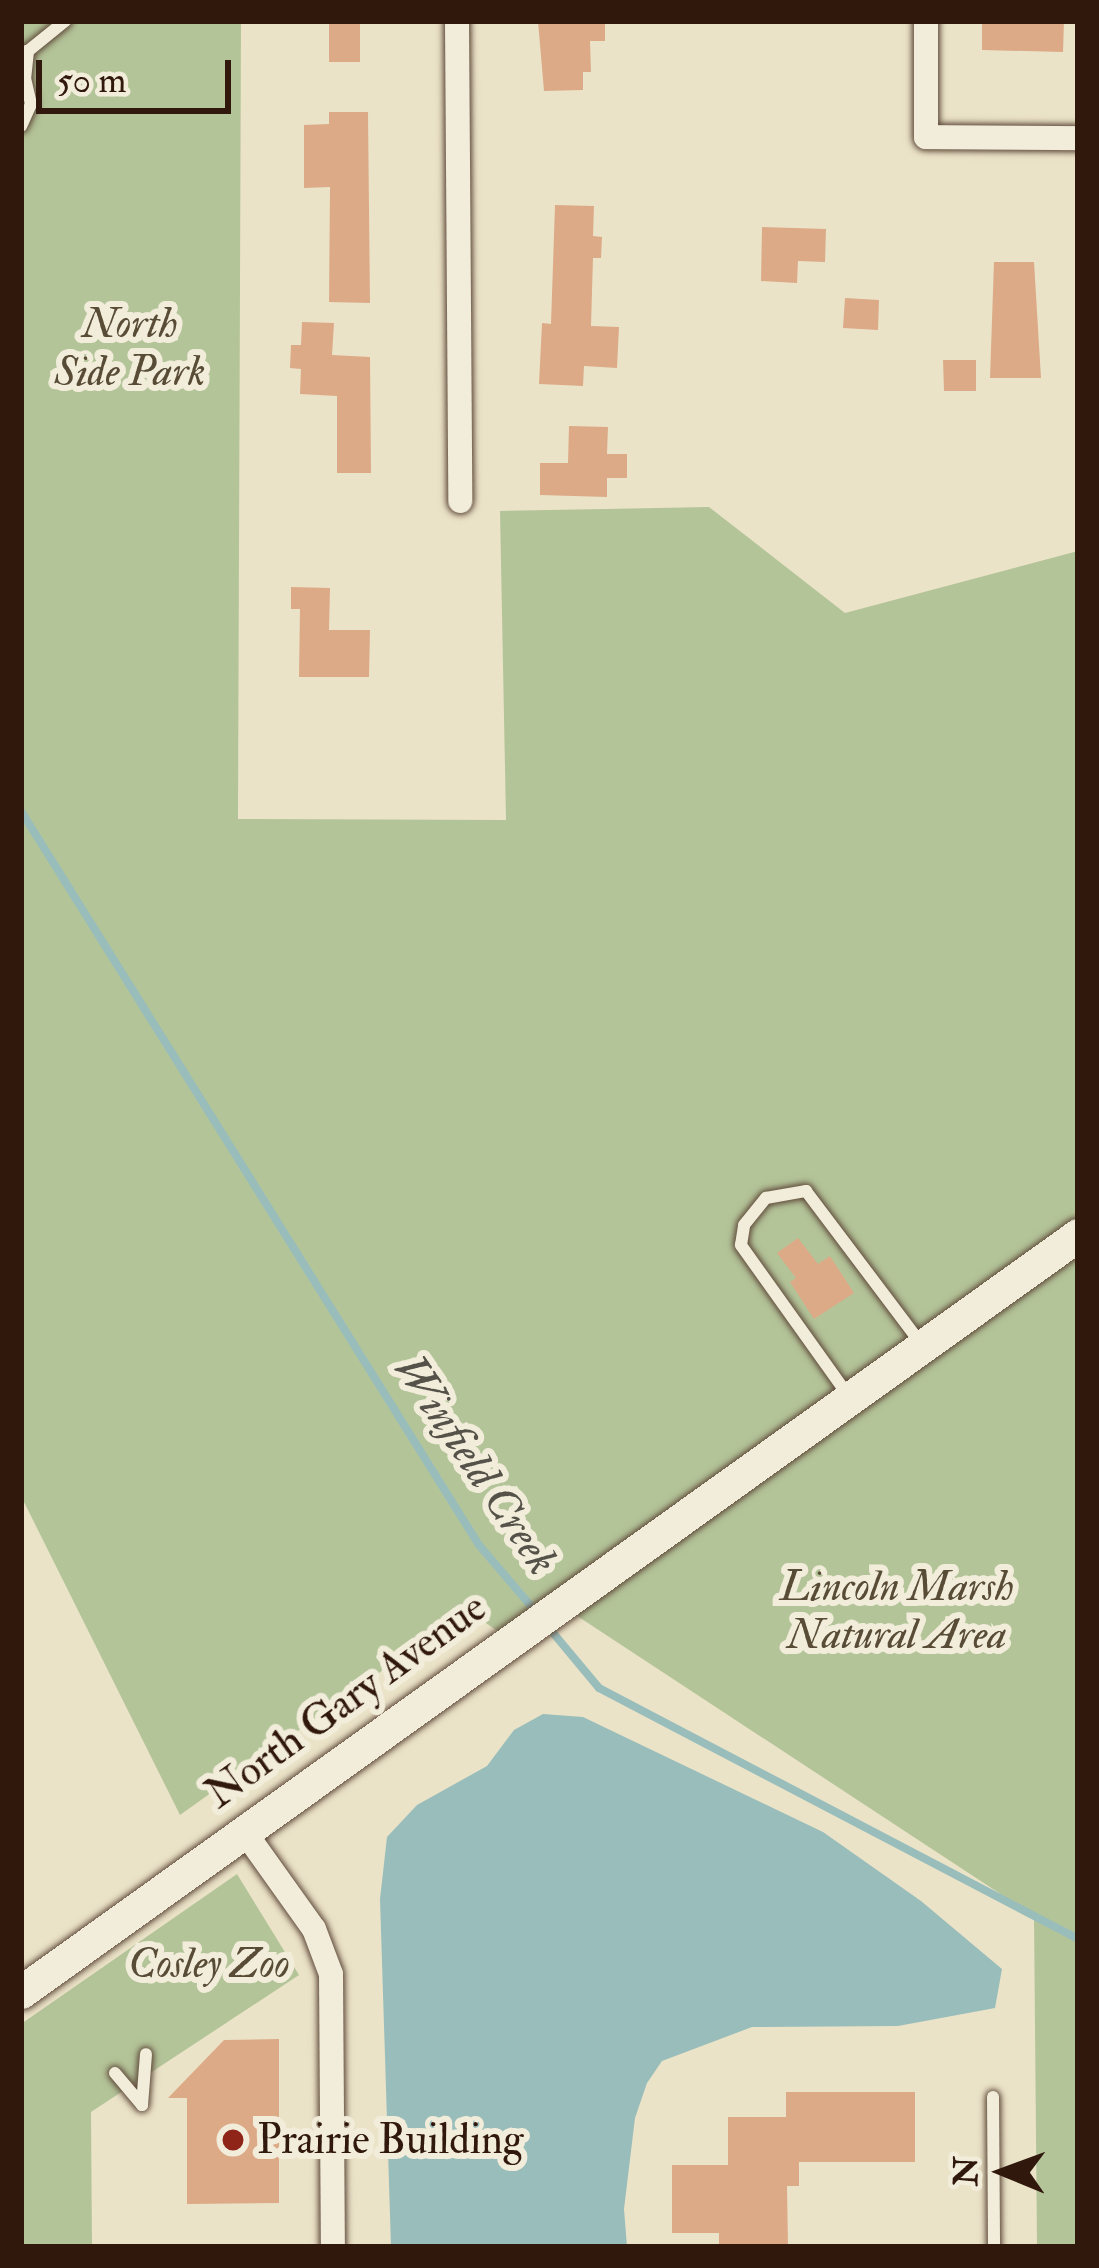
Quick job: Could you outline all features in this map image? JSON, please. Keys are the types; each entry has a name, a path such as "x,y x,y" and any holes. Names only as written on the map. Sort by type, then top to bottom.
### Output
{"street":[{"path":"457,21 460,502"},
{"path":"926,21 926,137 1078,138"},
{"name":"North Gary Avenue","path":"21,1992 1078,1235"},
{"path":"244,1832 314,1929 331,1974 333,2247"}],"lane":[{"path":"21,126 31,104 25,51 65,21"},
{"path":"850,1398 741,1245 744,1226 766,1198 806,1191 922,1346"},
{"path":"115,2073 142,2105 146,2054"},
{"path":"993,2097 994,2247"}],"green space":[{"path":"21,21 241,21 238,819 506,820 500,511 709,507 845,613 1078,551 1078,2247 1037,2247 1034,1916 559,1604 509,1639 467,1610 180,1815 21,1496"},
{"name":"Cosley Zoo","path":"237,1874 299,1975 91,2112 92,2247 21,2247 21,2024"}],"water":[{"path":"543,1714 583,1717 823,1832 921,1901 1002,1969 995,2008 898,2026 752,2027 662,2061 647,2083 635,2118 624,2209 627,2247 391,2247 380,1899 387,1837 417,1805 487,1766 514,1730"}],"building":[{"path":"329,21 360,21 360,62 329,62"},
{"path":"538,21 605,21 605,41 590,41 591,72 583,72 583,90 544,91"},
{"path":"982,21 1064,21 1063,52 982,50"},
{"path":"329,112 368,112 370,303 329,302 330,187 304,188 304,125 329,124"},
{"path":"555,205 594,206 593,236 602,237 601,258 593,258 591,326 619,327 617,368 584,366 583,386 539,384 542,323 551,324"},
{"path":"762,227 826,229 825,262 798,261 797,283 761,281"},
{"path":"994,262 1034,262 1041,378 990,378"},
{"path":"845,298 879,300 878,330 843,328"},
{"path":"302,322 334,323 332,355 370,357 371,473 337,473 337,396 300,394 301,369 290,368 291,345 301,345"},
{"path":"943,360 976,360 976,391 944,391"},
{"path":"569,426 608,427 607,454 627,454 627,478 607,478 607,497 540,495 540,463 568,463"},
{"path":"291,587 330,588 329,630 370,630 369,677 299,677 300,609 291,609"},
{"path":"798,1238 818,1264 830,1256 854,1293 814,1319 790,1282 796,1278 777,1253"},
{"name":"Prairie Building","path":"279,2039 279,2203 187,2204 187,2098 168,2098 224,2040"},
{"path":"786,2092 915,2092 915,2162 799,2162 799,2186 787,2186 788,2247 719,2247 719,2233 672,2233 672,2165 728,2165 728,2117 786,2117"}],"waterway":[{"name":"Winfield Creek","path":"21,811 479,1545 536,1612"},
{"name":"Winfield Creek","path":"549,1628 599,1688 1078,1939"}],"place":[{"name":"Prairie Building","path":"233,2140"}],"park label":[{"name":"North Side Park","path":"130,348"},
{"name":"Lincoln Marsh Natural Area","path":"897,1611"}]}
